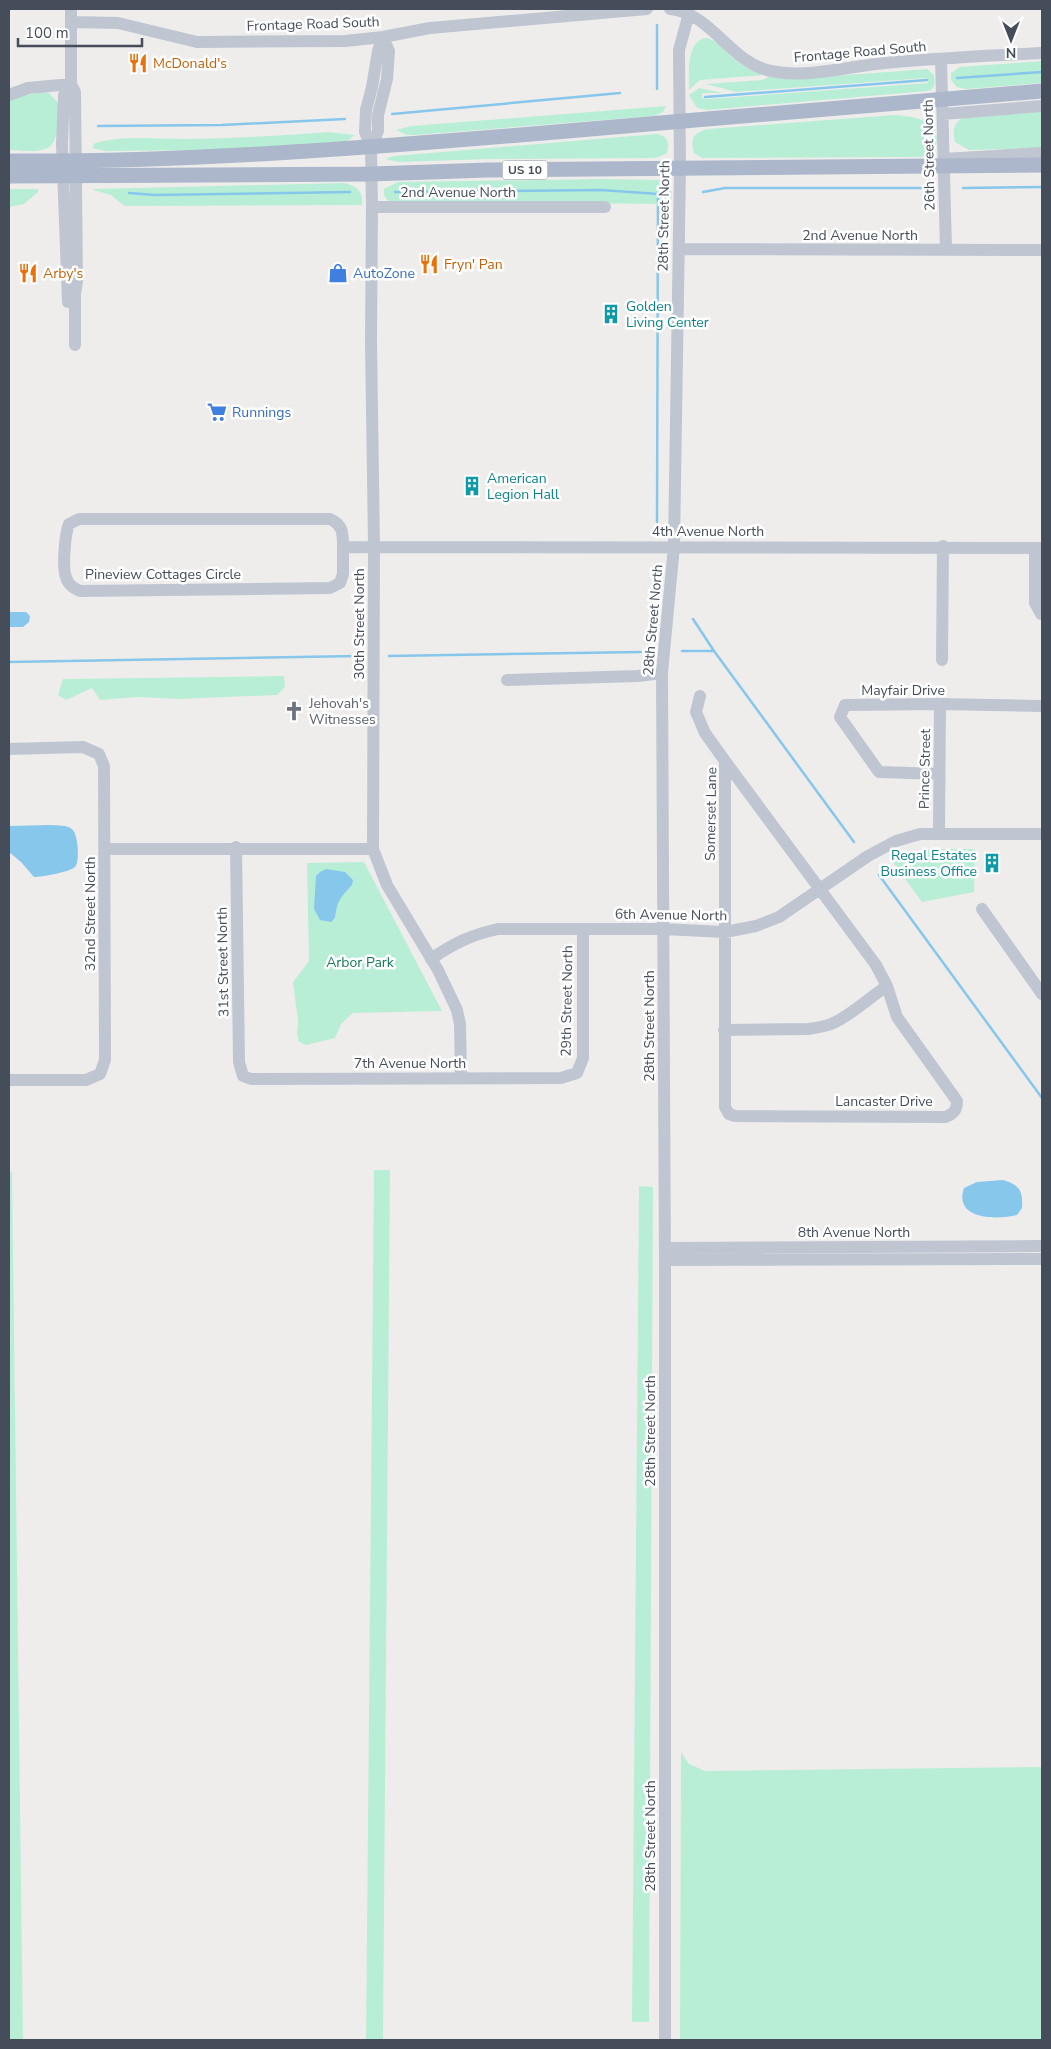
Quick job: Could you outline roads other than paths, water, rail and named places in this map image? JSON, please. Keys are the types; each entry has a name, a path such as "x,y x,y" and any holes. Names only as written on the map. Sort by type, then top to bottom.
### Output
{"main road":[{"name":"US 10","path":"9,176 69,168 371,148 681,121 942,106 1042,91"},
{"name":"US 10","path":"9,161 69,168 371,174 944,162 1042,164"}],"street":[{"path":"71,9 71,84 76,92 69,168 68,288 71,345"},
{"name":"Frontage Road South","path":"71,22 118,23 197,42 345,41 383,38 430,28 647,9"},
{"name":"Frontage Road South","path":"670,9 690,13 716,33 743,58 768,71 791,74 878,64 1042,53"},
{"name":"28th Street North","path":"665,2040 665,1254 662,673 674,546 681,121 679,50 690,13"},
{"name":"30th Street North","path":"383,38 389,51 387,79 378,115 378,131 371,148 371,351 374,546 373,848 387,885 431,959 457,1010 460,1024 461,1078"},
{"name":"26th Street North","path":"941,60 946,250"},
{"path":"9,95 28,88 71,84"},
{"path":"942,106 1042,106"},
{"path":"944,162 1042,153"},
{"name":"2nd Avenue North","path":"372,208 605,207"},
{"name":"2nd Avenue North","path":"679,249 1042,250"},
{"name":"Pineview Cottages Circle","path":"79,519 330,519 338,523 343,531 343,547 343,574 340,583 330,588 80,591 71,587 65,577 65,534 68,524 79,519"},
{"path":"343,547 374,546"},
{"name":"4th Avenue North","path":"374,546 943,546 1039,548"},
{"path":"942,660 943,546"},
{"path":"1039,548 1035,603 1041,614"},
{"path":"507,680 638,676 662,673"},
{"path":"700,696 696,712 705,733 725,761"},
{"name":"Prince Street","path":"939,834 940,704"},
{"name":"Mayfair Drive","path":"939,774 879,772 840,718 845,705 1042,706"},
{"name":"32nd Street North","path":"9,749 84,747 98,754 104,766 105,849 105,1060 100,1074 86,1080 9,1080"},
{"name":"Somerset Lane","path":"725,761 820,888"},
{"name":"Somerset Lane","path":"725,761 725,932"},
{"name":"6th Avenue North","path":"431,959 452,944 480,933 498,930 663,929 725,932 756,926 779,917 868,856 896,841 920,834 1042,834"},
{"name":"31st Street North","path":"236,848 239,1062 243,1076"},
{"path":"105,849 373,848"},
{"name":"Lancaster Drive","path":"725,932 725,1107 729,1114 735,1116 946,1116 953,1113 957,1107 957,1101 897,1017 887,986 876,966 820,888"},
{"path":"982,909 1042,994"},
{"name":"29th Street North","path":"577,1073 583,1058 583,930"},
{"path":"724,1030 808,1030 832,1024 887,986"},
{"name":"7th Avenue North","path":"243,1076 252,1079 561,1078 577,1073"},
{"name":"8th Avenue North","path":"665,1254 1042,1246"},
{"name":"8th Avenue North","path":"665,1254 1042,1260"}],"water":[{"path":"9,612 26,612 30,616 29,622 23,627 9,627"},
{"path":"9,826 65,826 73,830 78,848 77,864 67,871 34,877 9,852"},
{"path":"326,869 345,872 353,880 352,885 340,900 335,918 331,922 320,920 314,909 316,876"},
{"path":"1003,1180 1013,1184 1021,1193 1022,1208 1017,1215 989,1217 971,1212 965,1206 962,1199 964,1188 977,1182"}],"waterway":[{"path":"657,25 657,89"},
{"path":"957,78 1042,72"},
{"path":"705,97 927,80"},
{"path":"392,114 620,93"},
{"path":"98,126 222,125 345,119"},
{"path":"963,188 1042,187"},
{"path":"703,192 725,188 932,188"},
{"path":"395,192 601,190 658,194 657,522"},
{"path":"129,193 155,195 350,192"},
{"path":"693,619 714,651 854,842"},
{"path":"682,651 714,651"},
{"path":"389,656 641,652"},
{"path":"9,662 358,656"},
{"path":"879,875 1042,1098"}],"place":[{"name":"McDonald's","path":"138,63"},
{"name":"Fryn' Pan","path":"429,264"},
{"name":"Arby's","path":"28,273"},
{"name":"AutoZone","path":"338,273"},
{"name":"Golden Living Center","path":"611,314"},
{"name":"Runnings","path":"217,412"},
{"name":"American Legion Hall","path":"472,486"},
{"name":"Jehovah's Witnesses","path":"294,711"},
{"name":"Regal Estates Business Office","path":"992,863"}],"park label":[{"name":"Arbor Park","path":"360,962"}]}
